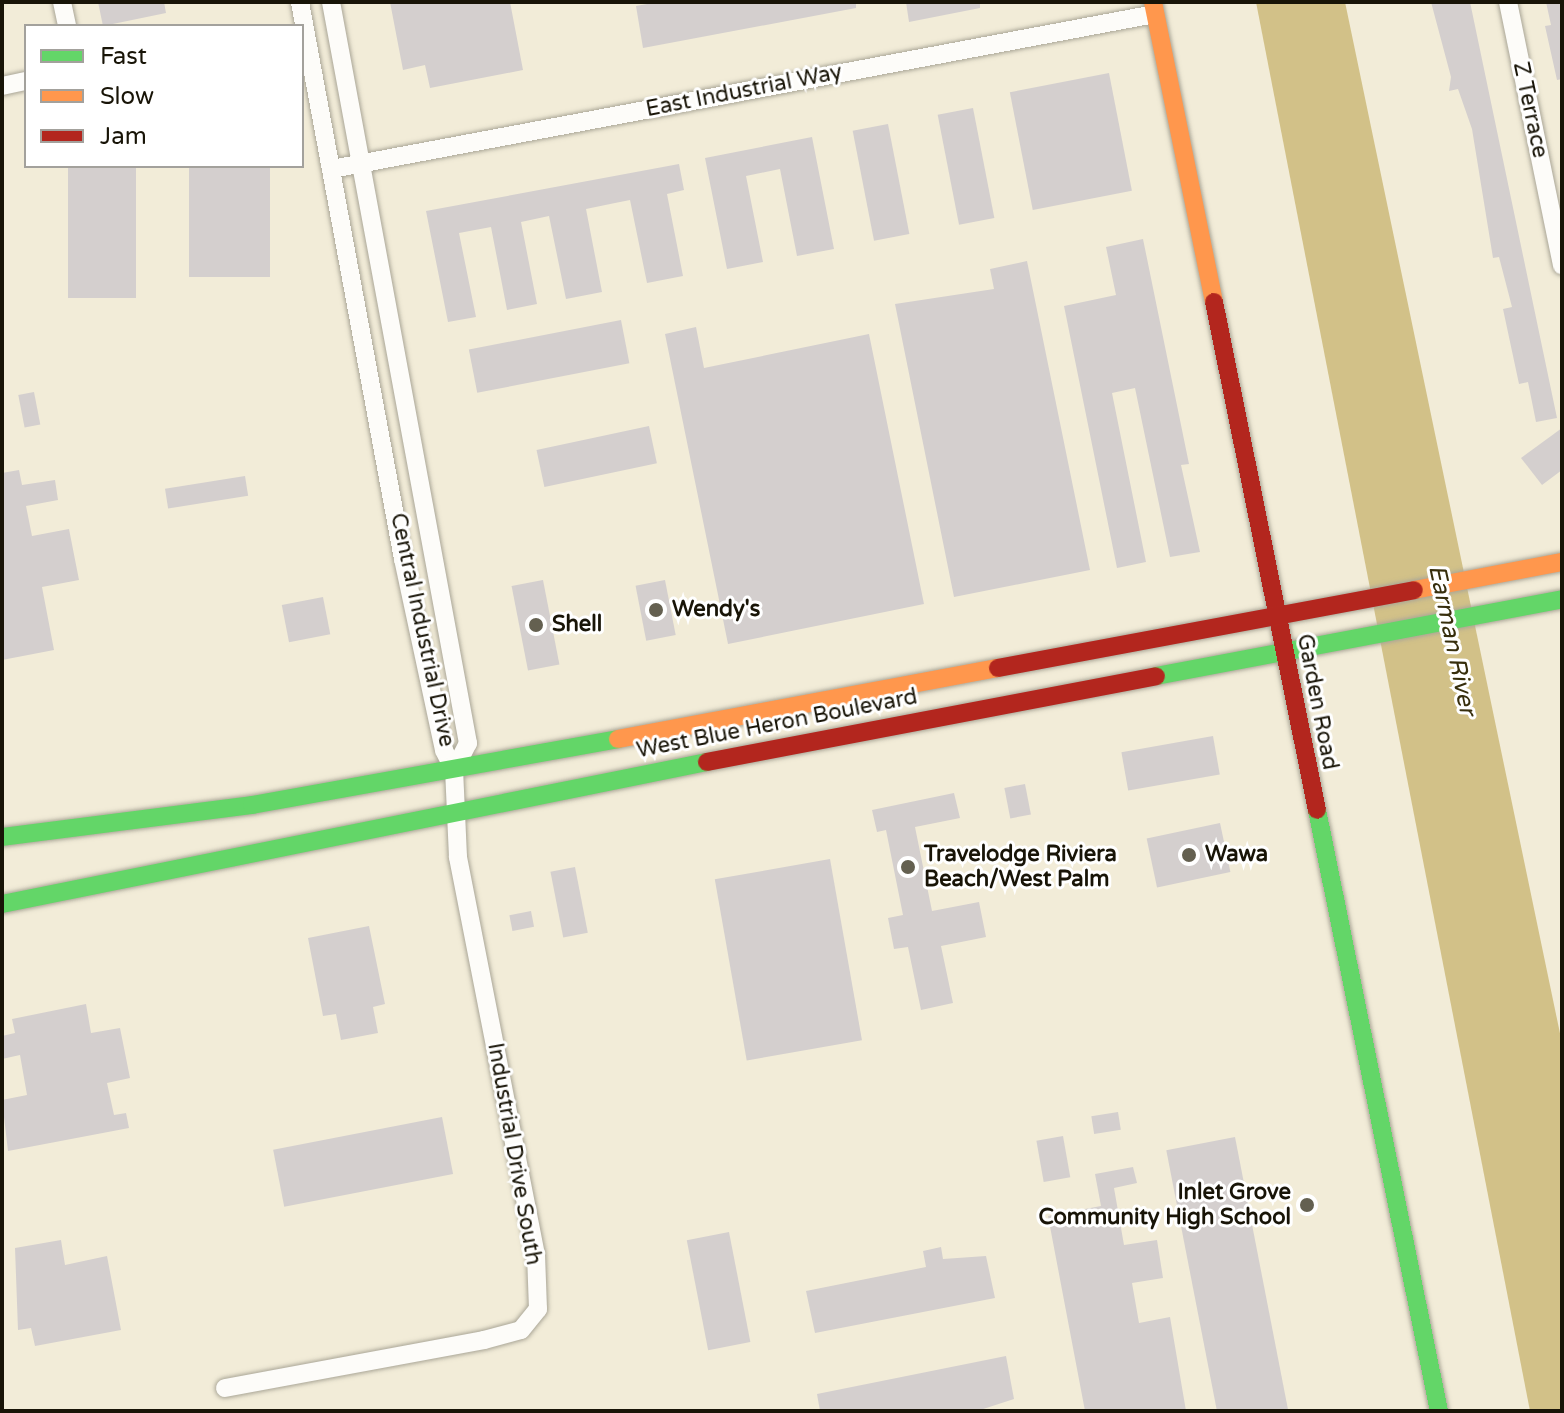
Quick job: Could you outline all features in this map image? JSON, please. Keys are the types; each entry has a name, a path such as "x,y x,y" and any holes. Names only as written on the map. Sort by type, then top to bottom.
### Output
{"main road":[{"name":"Garden Road","path":"1154,8 1439,1411"},
{"name":"West Blue Heron Boulevard","path":"2,837 227,808 454,770 1562,562"},
{"name":"West Blue Heron Boulevard","path":"2,904 455,810 1371,632 1562,599"}],"street":[{"path":"62,2 67,24"},
{"name":"Central Industrial Drive","path":"300,2 302,24"},
{"name":"Central Industrial Drive","path":"331,2 468,743 454,770"},
{"name":"Z Terrace","path":"1508,2 1562,266"},
{"name":"East Industrial Way","path":"332,169 1154,8"},
{"path":"304,25 335,22"},
{"name":"Central Industrial Drive","path":"304,35 332,169 403,559 444,750 454,770"},
{"path":"2,86 24,81"},
{"name":"Industrial Drive South","path":"225,1388 484,1340 521,1330 538,1309 536,1255 458,857 454,770"}],"water":[{"name":"Earman River","path":"1256,2 1345,2 1562,1043 1562,1411 1530,1411"}],"building":[{"path":"98,2 164,2 166,13 103,24"},
{"path":"390,2 510,2 523,70 430,88 425,65 403,70"},
{"path":"658,2 856,2 856,8 643,48 636,6"},
{"path":"906,2 980,2 980,8 909,22"},
{"path":"1431,2 1470,2 1557,418 1536,422 1528,382 1519,384 1503,309 1512,307 1499,257 1493,258 1472,129 1458,89 1449,91 1451,77"},
{"path":"1546,2 1562,2 1562,79 1557,80 1545,26 1551,25"},
{"path":"1109,73 1132,191 1033,210 1010,92"},
{"path":"973,108 994,218 959,225 938,115"},
{"path":"888,124 909,234 874,241 853,131"},
{"path":"812,137 834,249 797,256 780,169 746,176 763,262 727,269 705,158"},
{"path":"679,164 684,190 667,194 683,276 647,283 630,200 586,209 602,292 566,299 549,216 521,222 537,304 507,310 491,227 459,233 476,317 448,322 426,211"},
{"path":"68,168 136,168 136,298 68,298"},
{"path":"189,168 270,168 270,277 189,277"},
{"path":"1143,239 1189,464 1181,465 1200,552 1170,557 1135,388 1112,393 1146,562 1117,568 1064,306 1116,295 1106,247"},
{"path":"1027,261 1090,570 954,597 895,304 994,289 990,269"},
{"path":"621,320 629,363 477,393 469,350"},
{"path":"696,327 704,368 869,334 924,604 728,644 665,334"},
{"path":"34,392 40,424 25,427 18,395"},
{"path":"649,426 657,463 544,487 537,450"},
{"path":"1562,428 1562,470 1542,485 1521,458"},
{"path":"19,470 22,485 55,480 58,500 26,506 32,536 69,529 79,580 42,587 54,650 2,660 2,473"},
{"path":"245,476 248,496 168,508 165,489"},
{"name":"Shell","path":"543,580 559,664 528,671 512,586"},
{"name":"Wendy's","path":"665,580 676,635 646,641 636,586"},
{"path":"323,597 330,634 289,642 282,605"},
{"name":"Wawa","path":"1213,736 1220,774 1128,791 1121,752"},
{"path":"1025,784 1031,814 1010,818 1004,788"},
{"name":"Travelodge Riviera Beach/West Palm","path":"954,793 960,818 915,827 932,911 979,902 986,937 941,946 953,1003 921,1010 908,947 894,949 888,918 903,915 886,830 877,832 872,810"},
{"name":"Wawa","path":"1220,823 1230,872 1157,888 1147,839"},
{"path":"830,859 862,1040 747,1061 715,879"},
{"path":"575,867 588,933 563,938 550,872"},
{"path":"531,911 534,927 512,931 509,915"},
{"path":"369,926 385,1004 373,1007 378,1033 341,1040 336,1014 323,1016 308,938"},
{"path":"86,1004 91,1033 120,1028 130,1078 107,1083 114,1115 126,1113 129,1128 8,1151 2,1100 27,1095 20,1055 2,1059 2,1036 15,1033 12,1019"},
{"path":"1118,1112 1121,1130 1094,1134 1091,1116"},
{"path":"442,1117 453,1174 284,1207 273,1150"},
{"path":"1063,1136 1070,1177 1044,1182 1036,1141"},
{"path":"1235,1137 1288,1411 1217,1411 1166,1150"},
{"path":"1133,1167 1137,1183 1114,1188 1124,1245 1157,1240 1163,1278 1132,1283 1139,1323 1170,1317 1186,1411 1085,1411 1048,1216 1101,1206 1095,1174"},
{"path":"729,1232 750,1342 708,1350 687,1240"},
{"path":"61,1240 65,1265 107,1256 121,1330 35,1346 31,1328 18,1330 15,1248"},
{"path":"941,1247 943,1259 986,1256 995,1298 815,1333 806,1291 926,1267 923,1251"},
{"path":"1006,1356 1014,1399 977,1411 820,1411 817,1394"}],"traffic: fast":[{"path":"1156,676 1562,599"},
{"path":"2,837 252,805 618,739"},
{"path":"2,904 707,762"},
{"path":"1317,810 1439,1411"}],"traffic: slow":[{"path":"1153,2 1214,302"},
{"path":"1414,590 1562,562"},
{"path":"618,739 998,668"}],"traffic: jam":[{"path":"1214,302 1317,810"},
{"path":"998,668 1414,590"},
{"path":"707,762 1156,676"}],"place":[{"name":"Wendy's","path":"656,610"},
{"name":"Shell","path":"536,625"},
{"name":"Wawa","path":"1189,855"},
{"name":"Travelodge Riviera Beach/West Palm","path":"908,867"},
{"name":"Inlet Grove Community High School","path":"1307,1205"}]}
